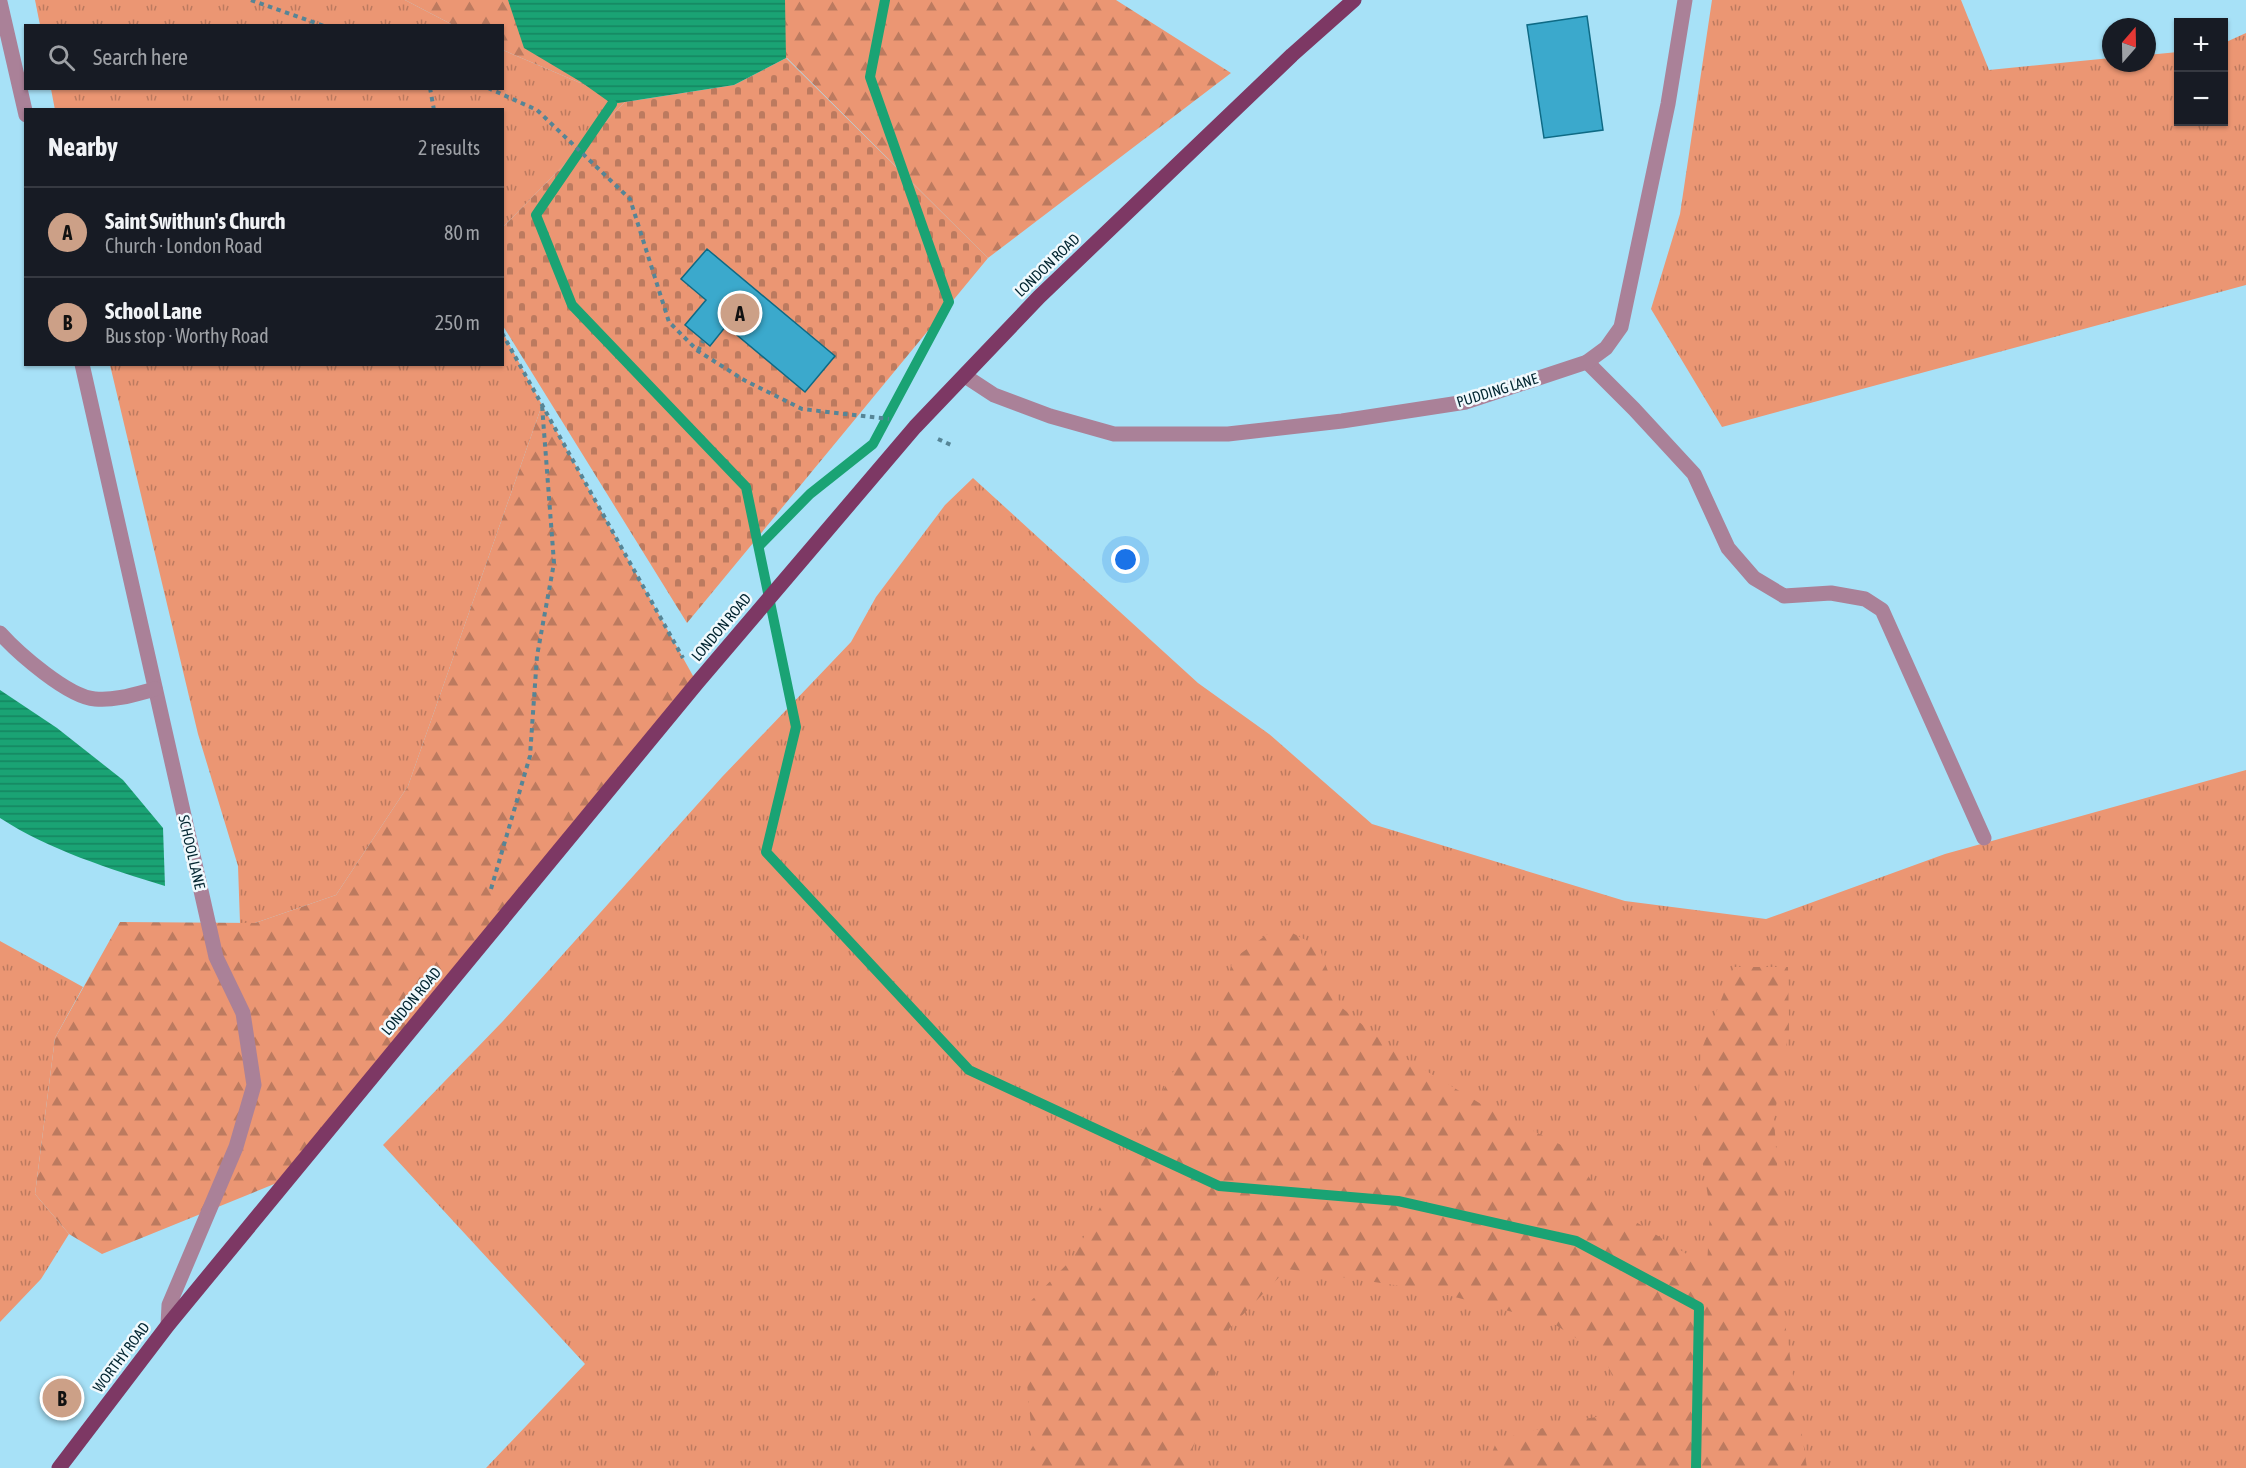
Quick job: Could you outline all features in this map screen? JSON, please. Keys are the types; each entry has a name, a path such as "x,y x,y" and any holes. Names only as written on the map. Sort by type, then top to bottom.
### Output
{"main road":[{"name":"LONDON ROAD","path":"168,1325 697,683 915,427 1039,297 1292,55 1354,0"},
{"name":"WORTHY ROAD","path":"59,1468 168,1325"}],"street":[{"name":"PUDDING LANE","path":"965,376 994,395 1050,416 1114,434 1228,434 1342,421 1466,402 1587,362 1606,348 1621,327 1668,104 1685,0"},
{"path":"0,2 24,108"},
{"path":"1587,362 1694,474 1728,548 1754,578 1784,596 1831,593 1865,599 1882,610 1984,838"},
{"name":"SCHOOL LANE","path":"82,366 216,957 243,1013 254,1085 236,1147 169,1305 168,1325"},
{"path":"0,633 25,659 86,697 110,699 155,689"}],"path":[{"path":"251,0 318,24"},
{"path":"430,90 435,108"},
{"path":"492,90 537,110 630,199 669,322 698,351 744,380 802,409 886,418 915,427 951,445"},
{"path":"504,337 697,683"},
{"path":"698,351 703,341"},
{"path":"490,891 530,756 537,656 554,563 542,405"}],"green space":[{"path":"35,0 405,0 451,24 40,24"},
{"path":"405,0 1116,0 1231,73 988,258 787,58 625,102 504,50 504,24 451,24"},
{"path":"1712,0 1961,0 1989,70 2102,59 2102,72 2156,72 2156,54 2174,52 2174,126 2228,126 2228,41 2246,33 2246,285 1722,427 1651,309 1680,214"},
{"path":"504,50 625,102 504,226 504,108 55,108 51,90 504,90"},
{"path":"786,58 988,258 687,623 504,328 504,226 625,102 734,85"},
{"path":"504,335 542,405 408,786 336,895 255,923 240,923 238,866 198,734 110,366 504,366"},
{"path":"542,405 697,683 289,1178 102,1254 69,1234 35,1194 55,1038 120,922 255,923 336,895 408,786"},
{"path":"973,478 1198,683 1269,734 1372,824 1625,901 1766,919 1945,854 2246,770 2246,1468 486,1468 585,1364 383,1145 503,1021 722,777 851,642 876,597 945,505"},
{"path":"1279,926 1319,947 1341,1007 1398,1054 1486,1107 1571,1150 1606,1203 1707,1267 1710,1209 1697,1128 1701,1051 1734,967 1788,967 1789,1030 1774,1118 1781,1223 1783,1310 1807,1468 1486,1468 1497,1440 1566,1422 1627,1412 1604,1356 1551,1322 1428,1290 1287,1269 1229,1329 1187,1468 1020,1468 1033,1446 1027,1384 1025,1307 1072,1259 1178,1063 1216,1023 1233,959"},
{"path":"0,941 83,987 55,1038 35,1194 69,1234 41,1279 0,1322"}],"shaded area":[{"path":"508,0 785,0 786,58 734,85 612,104 581,82 524,48"},
{"path":"0,690 57,728 123,780 163,828 165,886 59,849 0,818"}],"building":[{"path":"1587,16 1603,130 1544,138 1527,25"},
{"path":"707,249 835,356 805,392 726,326 710,346 685,325 706,300 681,279"}],"waterway":[{"path":"759,546 810,494 873,444 949,302 870,77 885,0"},
{"path":"612,104 536,215 572,305 746,487 796,727 766,852 969,1070 1219,1186 1398,1201 1576,1241 1699,1307 1696,1468"}],"place":[{"name":"Saint Swithun's Church","path":"740,313"},
{"name":"School Lane","path":"62,1398"}]}
